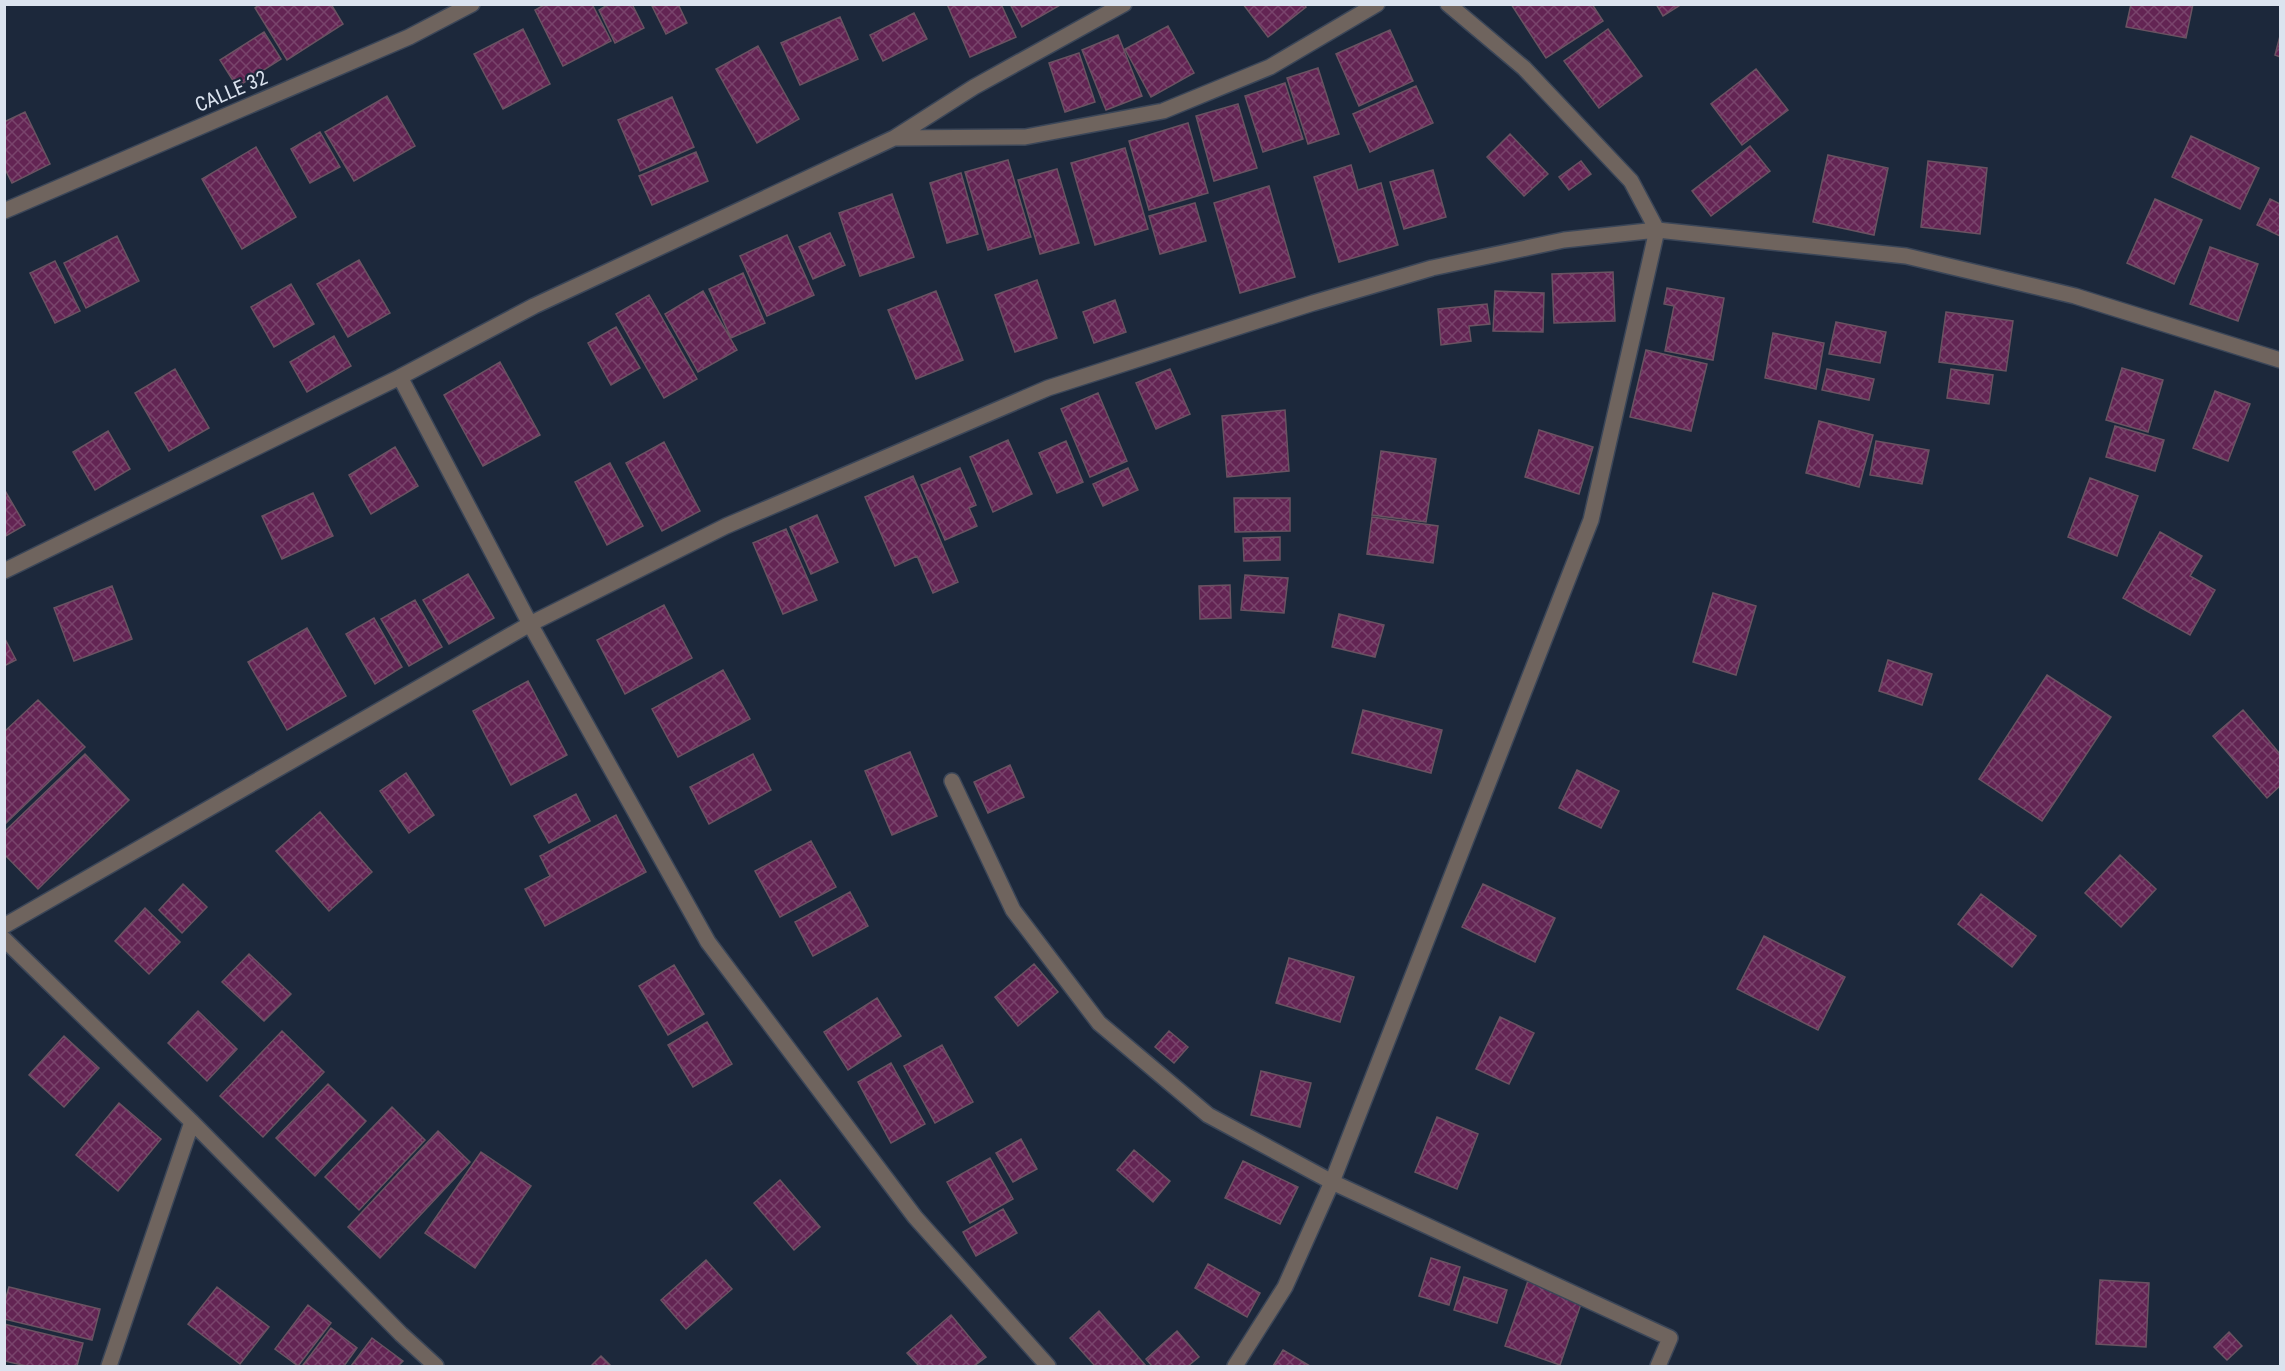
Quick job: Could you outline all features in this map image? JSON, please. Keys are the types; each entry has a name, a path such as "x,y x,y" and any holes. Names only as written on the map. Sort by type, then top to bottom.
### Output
{"street":[{"name":"CALLE 32","path":"4,211 409,37 472,4"},
{"path":"4,571 400,377 534,306 894,138 974,87 1124,4"},
{"path":"894,138 1025,137 1163,111 1270,67 1377,4"},
{"path":"1234,1366 1285,1287 1332,1182 1590,520 1657,230 1630,181 1524,68 1448,4"},
{"path":"4,926 530,624 726,526 1048,388 1432,268 1564,240 1657,230 1906,256 2075,296 2280,360"},
{"path":"400,377 530,624 708,942 915,1217 1048,1366"},
{"path":"952,781 1013,910 1099,1023 1208,1114 1332,1182 1670,1338 1658,1366"},
{"path":"4,939 192,1122 393,1326 436,1366"},
{"path":"109,1366 192,1122"}],"building":[{"path":"260,4 331,4 343,24 287,60 255,8"},
{"path":"546,4 592,4 611,41 563,66 535,10"},
{"path":"609,4 632,4 644,28 615,43 599,10"},
{"path":"651,4 678,4 687,23 666,34"},
{"path":"947,4 1001,4 1016,37 970,57"},
{"path":"1010,4 1062,4 1022,27"},
{"path":"1243,4 1304,4 1306,7 1268,37"},
{"path":"1511,4 1592,4 1603,21 1546,58"},
{"path":"1656,4 1682,4 1663,16"},
{"path":"2131,4 2193,4 2186,38 2126,27"},
{"path":"914,13 927,39 883,61 870,35"},
{"path":"840,17 858,59 800,85 781,43"},
{"path":"1168,26 1194,73 1151,97 1125,49"},
{"path":"523,29 550,84 503,109 474,54"},
{"path":"1608,29 1642,76 1599,108 1564,61"},
{"path":"1390,30 1413,81 1359,106 1336,54"},
{"path":"264,32 281,59 237,87 220,60"},
{"path":"1118,35 1142,96 1106,110 1082,50"},
{"path":"2280,36 2280,57 2275,55"},
{"path":"758,46 799,119 757,143 716,69"},
{"path":"1079,53 1095,102 1065,112 1049,63"},
{"path":"1318,68 1339,134 1308,144 1287,78"},
{"path":"1756,69 1788,110 1742,145 1711,104"},
{"path":"1285,83 1303,139 1263,152 1245,96"},
{"path":"1416,86 1433,123 1370,152 1353,114"},
{"path":"387,96 415,146 354,181 325,132"},
{"path":"672,97 694,147 640,171 618,120"},
{"path":"1238,104 1257,168 1214,181 1196,116"},
{"path":"25,112 50,164 12,183 4,167 4,122"},
{"path":"1188,123 1208,193 1149,210 1129,141"},
{"path":"320,132 340,167 310,183 291,149"},
{"path":"1510,134 1548,174 1524,196 1487,157"},
{"path":"2191,136 2259,168 2240,209 2172,177"},
{"path":"1750,146 1770,171 1711,216 1692,191"},
{"path":"256,147 296,217 242,249 202,179"},
{"path":"1125,148 1148,229 1095,245 1071,163"},
{"path":"696,152 708,181 652,205 639,176"},
{"path":"1828,155 1888,168 1874,235 1813,222"},
{"path":"1008,160 1031,237 988,250 965,172"},
{"path":"1581,161 1591,174 1569,190 1559,177"},
{"path":"1928,161 1987,168 1980,234 1921,227"},
{"path":"1351,165 1358,190 1381,183 1398,245 1339,262 1314,177"},
{"path":"1057,169 1079,243 1040,254 1018,180"},
{"path":"1433,170 1446,217 1404,229 1390,182"},
{"path":"961,173 978,234 947,243 930,183"},
{"path":"1269,186 1295,277 1240,293 1214,203"},
{"path":"892,194 914,257 860,276 839,213"},
{"path":"2155,199 2202,220 2174,284 2127,263"},
{"path":"2270,199 2280,204 2280,236 2257,225"},
{"path":"1195,203 1206,241 1160,254 1149,216"},
{"path":"830,233 845,265 813,279 799,247"},
{"path":"787,235 814,295 767,316 740,256"},
{"path":"117,236 139,281 86,308 64,263"},
{"path":"2210,247 2258,264 2238,321 2190,304"},
{"path":"359,260 390,313 348,337 317,284"},
{"path":"55,261 80,311 55,323 30,273"},
{"path":"1613,272 1615,321 1554,323 1552,274"},
{"path":"743,273 765,323 731,338 709,289"},
{"path":"1037,280 1057,338 1015,352 995,295"},
{"path":"291,284 314,324 274,347 251,307"},
{"path":"1667,288 1724,298 1713,360 1665,351 1674,306 1664,304"},
{"path":"703,291 737,350 698,372 665,314"},
{"path":"936,291 963,360 916,379 888,310"},
{"path":"1495,291 1544,293 1543,332 1493,331"},
{"path":"649,295 697,379 664,398 616,314"},
{"path":"1115,300 1126,332 1094,343 1083,312"},
{"path":"1487,304 1490,324 1469,326 1471,341 1441,345 1438,309"},
{"path":"1946,312 2013,321 2006,371 1939,362"},
{"path":"1836,322 1886,332 1880,363 1829,354"},
{"path":"616,327 640,368 611,385 588,343"},
{"path":"1773,333 1824,343 1816,389 1765,378"},
{"path":"334,336 351,366 307,392 290,362"},
{"path":"1646,350 1707,364 1691,431 1630,417"},
{"path":"500,362 540,435 483,466 444,395"},
{"path":"2122,368 2163,380 2148,432 2106,420"},
{"path":"175,369 209,428 169,451 135,393"},
{"path":"1170,369 1190,414 1156,429 1136,383"},
{"path":"1827,369 1874,379 1869,400 1822,390"},
{"path":"1951,369 1993,375 1989,404 1947,398"},
{"path":"2215,391 2250,404 2228,461 2193,448"},
{"path":"1098,393 1127,461 1090,477 1061,409"},
{"path":"1285,410 1289,471 1227,477 1222,416"},
{"path":"1819,421 1873,435 1859,487 1806,473"},
{"path":"2115,426 2164,440 2155,471 2106,457"},
{"path":"1539,430 1593,447 1579,494 1525,477"},
{"path":"108,431 130,469 95,490 73,452"},
{"path":"1008,440 1032,494 993,512 970,457"},
{"path":"1066,441 1083,482 1057,493 1039,453"},
{"path":"1876,441 1929,450 1922,484 1870,475"},
{"path":"664,442 700,511 662,531 626,463"},
{"path":"395,447 418,486 371,514 349,475"},
{"path":"1381,451 1436,459 1426,522 1372,515"},
{"path":"610,463 643,526 607,545 575,482"},
{"path":"960,468 976,505 969,508 977,526 945,540 921,485"},
{"path":"1128,468 1138,490 1103,506 1093,484"},
{"path":"913,476 958,582 933,593 917,556 895,566 865,497"},
{"path":"2090,478 2138,496 2117,556 2068,537"},
{"path":"4,489 25,525 4,537"},
{"path":"313,493 333,536 282,559 262,516"},
{"path":"1234,498 1290,498 1290,531 1235,532"},
{"path":"817,515 838,562 811,574 790,527"},
{"path":"1372,517 1438,526 1433,563 1367,554"},
{"path":"786,529 817,600 783,614 753,543"},
{"path":"2160,532 2202,556 2190,576 2215,590 2190,635 2123,598"},
{"path":"1280,537 1280,560 1244,561 1243,538"},
{"path":"468,574 494,618 449,644 423,600"},
{"path":"1245,575 1288,578 1284,613 1241,610"},
{"path":"1230,585 1231,618 1200,619 1199,586"},
{"path":"112,586 132,639 74,661 54,608"},
{"path":"1713,593 1756,606 1736,675 1693,662"},
{"path":"415,600 442,647 409,666 381,619"},
{"path":"664,605 692,658 625,694 597,640"},
{"path":"1339,614 1384,625 1375,657 1332,647"},
{"path":"374,618 402,667 375,684 346,634"},
{"path":"307,628 346,696 287,730 248,662"},
{"path":"4,637 16,660 4,666"},
{"path":"1888,660 1932,674 1922,705 1879,691"},
{"path":"723,670 750,719 678,757 652,709"},
{"path":"2047,675 2111,717 2042,821 1979,779"},
{"path":"528,681 567,755 511,785 473,711"},
{"path":"38,700 85,747 4,825 4,732"},
{"path":"1363,710 1442,730 1431,773 1352,753"},
{"path":"2243,710 2280,754 2280,786 2267,798 2213,736"},
{"path":"910,752 937,816 892,835 865,771"},
{"path":"85,754 129,800 38,889 4,854 4,832"},
{"path":"753,754 771,790 709,824 690,787"},
{"path":"1010,765 1024,797 988,813 974,782"},
{"path":"1577,770 1619,791 1601,828 1559,808"},
{"path":"406,773 434,815 409,833 380,791"},
{"path":"576,794 590,821 549,843 534,816"},
{"path":"320,812 372,872 329,911 276,851"},
{"path":"616,815 646,872 545,926 525,889 550,876 540,856"},
{"path":"811,841 836,887 780,917 755,871"},
{"path":"2120,855 2156,889 2121,927 2085,893"},
{"path":"183,884 207,907 182,933 159,910"},
{"path":"1483,884 1555,918 1535,962 1462,927"},
{"path":"850,892 868,926 813,956 795,922"},
{"path":"1981,894 2036,936 2012,967 1958,924"},
{"path":"145,908 180,942 149,974 115,941"},
{"path":"1764,936 1845,977 1818,1030 1737,989"},
{"path":"249,954 291,994 264,1021 222,982"},
{"path":"1289,958 1354,977 1340,1022 1276,1003"},
{"path":"1034,964 1058,992 1018,1026 995,997"},
{"path":"674,965 704,1014 668,1035 639,986"},
{"path":"877,998 901,1036 848,1070 824,1032"},
{"path":"198,1011 237,1049 207,1081 168,1043"},
{"path":"1500,1017 1534,1033 1509,1084 1476,1069"},
{"path":"707,1022 732,1064 693,1087 668,1045"},
{"path":"282,1031 324,1072 263,1137 220,1096"},
{"path":"1169,1031 1188,1047 1174,1063 1155,1047"},
{"path":"64,1036 99,1068 64,1107 29,1075"},
{"path":"942,1045 973,1102 935,1123 904,1066"},
{"path":"891,1063 925,1124 891,1143 858,1082"},
{"path":"1261,1071 1311,1083 1300,1127 1251,1115"},
{"path":"328,1084 366,1121 315,1176 276,1138"},
{"path":"119,1103 161,1139 118,1191 76,1155"},
{"path":"392,1107 425,1140 359,1210 325,1177"},
{"path":"1437,1117 1478,1134 1457,1189 1415,1172"},
{"path":"438,1131 470,1162 380,1258 348,1227"},
{"path":"1021,1139 1037,1169 1013,1182 996,1153"},
{"path":"1134,1150 1170,1181 1153,1202 1117,1170"},
{"path":"481,1152 531,1186 475,1268 425,1233"},
{"path":"990,1158 1013,1199 970,1223 947,1182"},
{"path":"1243,1161 1298,1187 1280,1224 1225,1198"},
{"path":"780,1180 820,1227 794,1250 754,1203"},
{"path":"1003,1209 1017,1233 976,1256 963,1232"},
{"path":"1431,1258 1460,1267 1449,1305 1419,1296"},
{"path":"706,1260 732,1289 686,1329 661,1300"},
{"path":"1208,1264 1260,1293 1247,1317 1195,1288"},
{"path":"1464,1277 1507,1290 1497,1323 1454,1310"},
{"path":"2100,1280 2149,1283 2146,1347 2096,1344"},
{"path":"1528,1281 1582,1301 1560,1365 1505,1346"},
{"path":"9,1287 100,1309 92,1340 4,1319 4,1304"},
{"path":"217,1287 269,1327 240,1364 188,1324"},
{"path":"308,1305 331,1323 298,1366 275,1349"},
{"path":"1099,1311 1146,1366 1095,1366 1070,1338"},
{"path":"951,1315 986,1357 974,1366 919,1366 907,1353"},
{"path":"4,1324 83,1343 77,1366 27,1366 4,1361"},
{"path":"331,1328 357,1348 344,1366 303,1365"},
{"path":"1177,1331 1199,1357 1188,1366 1152,1366 1146,1359"},
{"path":"2229,1332 2242,1346 2227,1360 2214,1347"},
{"path":"372,1338 403,1361 398,1366 351,1366"},
{"path":"1283,1350 1310,1366 1273,1366"},
{"path":"601,1356 611,1366 591,1366"}]}
